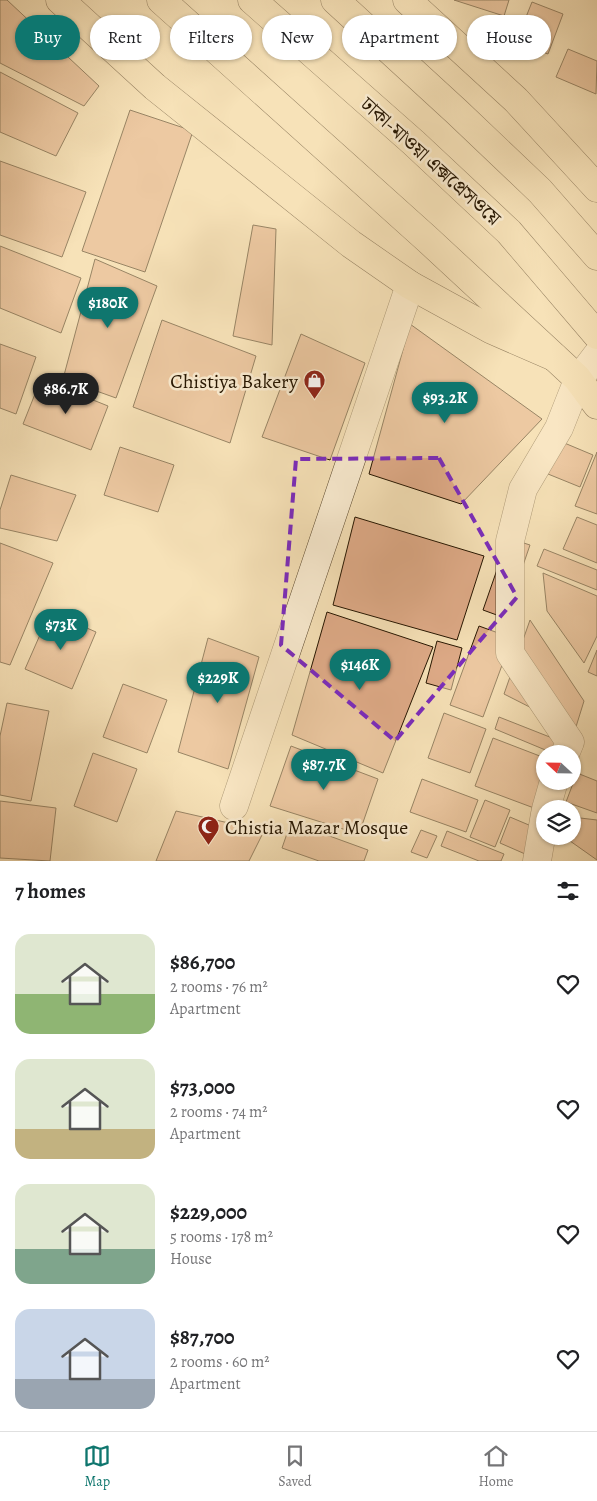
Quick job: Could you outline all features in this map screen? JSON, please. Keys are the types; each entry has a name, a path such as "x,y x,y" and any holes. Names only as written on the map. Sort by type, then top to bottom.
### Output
{"highway":[{"path":"60,0 155,87 351,244 410,285 492,330 554,356"},
{"path":"161,0 426,238 554,356 578,380 597,405"},
{"name":"ঢাকা-মাওয়া এক্সপ্রেসওয়ে","path":"252,0 414,143 509,232 597,335"},
{"path":"335,0 540,191 597,256"},
{"path":"407,0 516,100 597,188"}],"street":[{"path":"234,806 410,285"},
{"path":"569,745 570,742 510,654 510,541 523,489 560,428 578,380 597,355"},
{"path":"537,861 540,845"}],"highlighted area":[{"path":"439,458 517,597 395,741 281,645 296,459"}],"building":[{"path":"0,0 7,0 23,15 15,15 15,60 71,60 99,86 84,106 0,63"},
{"path":"454,0 509,0 504,15"},
{"path":"532,2 563,14 551,46 551,15 527,15"},
{"path":"568,49 597,61 596,94 556,77"},
{"path":"0,72 78,113 56,156 0,132"},
{"path":"130,110 193,131 145,272 82,251"},
{"path":"0,161 86,192 62,257 0,235"},
{"path":"253,225 276,229 272,345 233,336"},
{"path":"0,246 81,278 61,333 0,308"},
{"path":"95,259 157,286 116,398 63,379"},
{"path":"162,320 256,356 230,443 133,407"},
{"path":"410,324 542,419 461,504 369,474"},
{"name":"Chistiya Bakery","path":"301,334 365,363 330,460 262,437"},
{"path":"0,344 36,357 16,414 0,408"},
{"path":"41,379 108,406 91,450 23,424"},
{"path":"562,442 593,455 580,487 548,474"},
{"path":"120,447 174,465 158,512 104,495"},
{"path":"597,452 597,514 575,506"},
{"path":"11,475 76,495 57,541 0,528 0,510"},
{"path":"355,517 484,556 457,640 333,605"},
{"path":"577,517 597,525 597,563 563,549"},
{"path":"508,538 530,545 505,618 483,610"},
{"path":"0,543 53,563 10,665 0,662"},
{"path":"544,549 597,570 597,590 537,566"},
{"path":"543,573 597,596 597,636 584,663 547,611"},
{"path":"50,612 96,632 72,689 25,669"},
{"path":"327,612 433,647 383,773 292,735"},
{"path":"530,620 584,701 575,730 504,694"},
{"path":"479,626 512,638 483,717 450,705"},
{"path":"208,638 259,657 228,769 178,752"},
{"path":"437,641 462,648 451,690 426,683"},
{"path":"597,650 597,676 588,672"},
{"path":"123,684 167,700 147,753 103,737"},
{"path":"7,703 49,711 31,801 0,795 0,736"},
{"path":"444,713 486,729 470,773 428,758"},
{"path":"499,717 570,745 536,746 495,729"},
{"path":"493,738 536,755 536,790 543,790 543,800 536,800 536,809 475,786"},
{"path":"291,746 378,779 359,834 270,806"},
{"path":"93,753 137,769 117,822 74,806"},
{"path":"581,775 597,781 597,813 581,807 581,800 567,800 571,790 581,790"},
{"path":"422,779 478,800 466,832 410,812"},
{"path":"485,800 510,810 495,847 470,837"},
{"path":"0,801 56,808 50,861 0,858"},
{"name":"Chistia Mazar Mosque","path":"176,811 264,831 249,861 156,861"},
{"path":"510,817 536,828 537,845 532,857 500,843"},
{"path":"581,818 597,820 597,860 576,845 581,845"},
{"path":"291,822 368,850 364,861 319,861 282,848"},
{"path":"421,830 437,836 427,858 411,852"},
{"path":"447,831 504,854 501,861 479,861 441,846"}],"place":[{"name":"Chistiya Bakery","path":"314,400"},
{"name":"Chistia Mazar Mosque","path":"209,846"}]}
